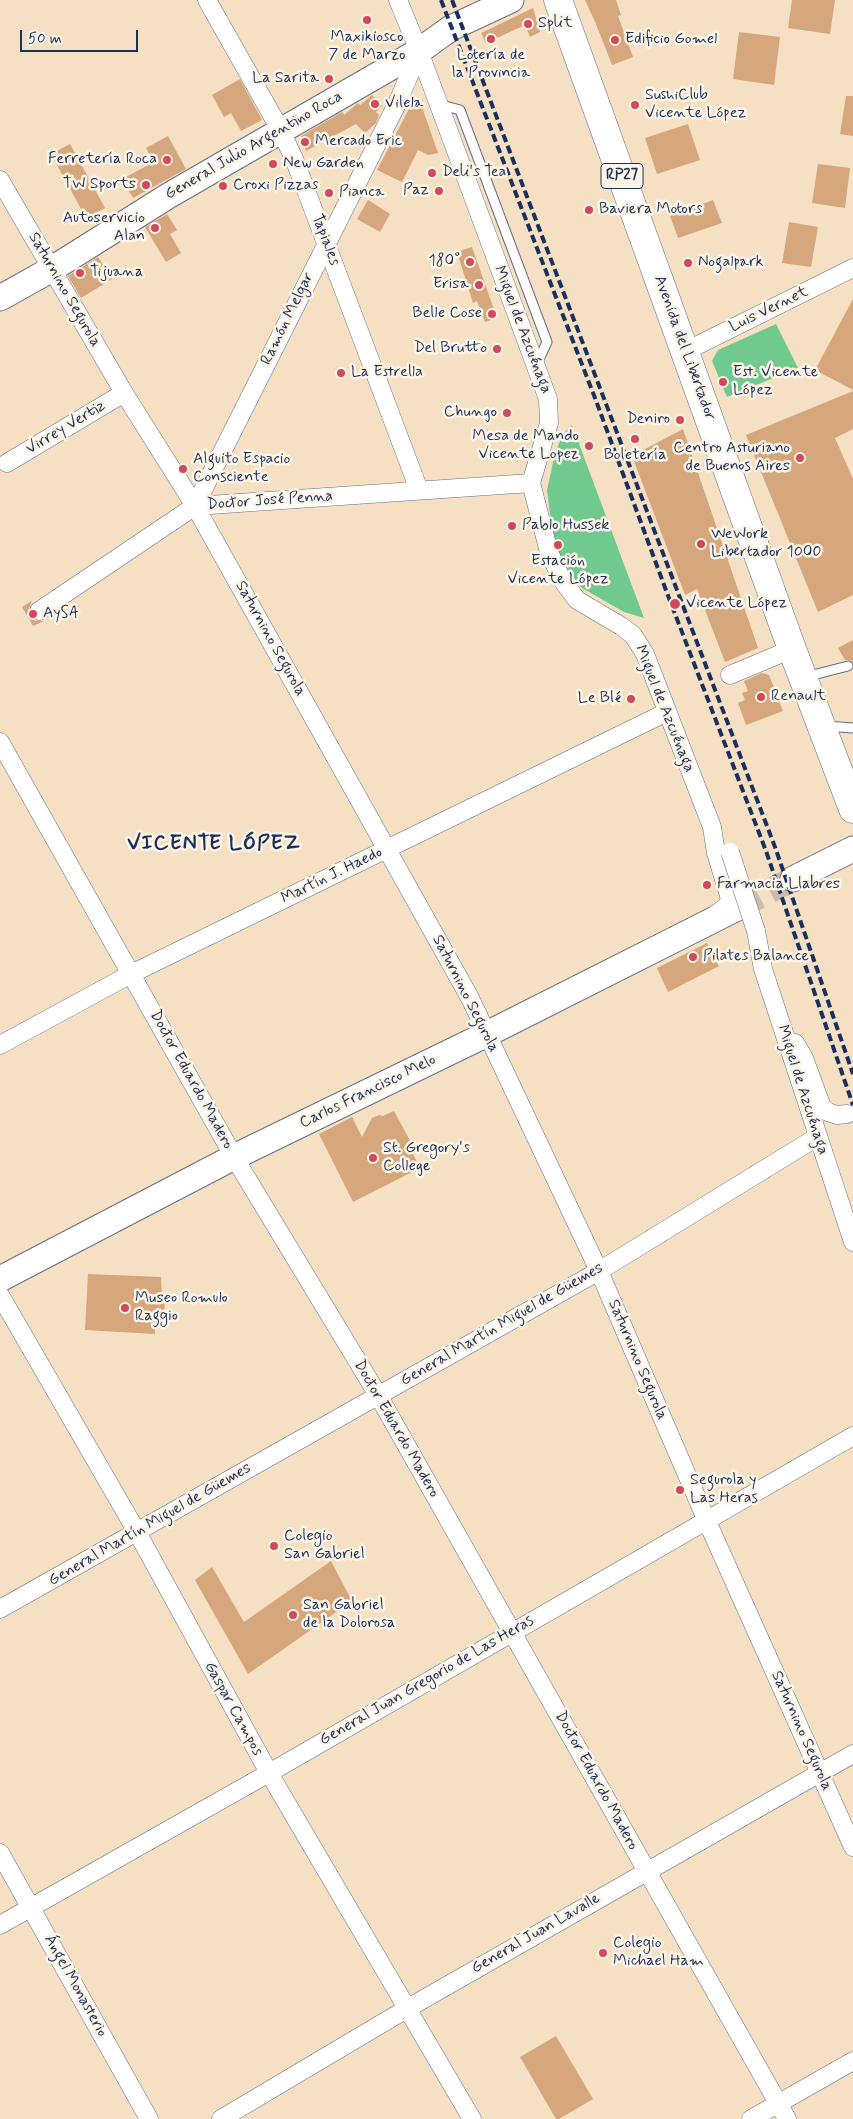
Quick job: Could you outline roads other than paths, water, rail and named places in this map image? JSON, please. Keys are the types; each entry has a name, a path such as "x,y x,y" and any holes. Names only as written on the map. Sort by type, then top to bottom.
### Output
{"main road":[{"name":"Avenida del Libertador","path":"558,0 792,649 853,809"}],"street":[{"name":"Tapiales","path":"207,0 282,131 295,161 419,490"},
{"name":"Miguel de Azcuénaga","path":"398,0 419,51 548,399 549,423 531,482 543,536 562,580 577,600 622,626 633,635 645,654 712,827 716,853 730,899 726,906 706,922"},
{"name":"General Julio Argentino Roca","path":"0,298 52,269 168,196 419,51 451,28 512,0"},
{"name":"Ramón Melgar","path":"195,506 398,102 419,51"},
{"name":"Saturnino Segurola","path":"0,180 124,393 195,506 470,998 599,1270 706,1520 853,1847"},
{"name":"Luis Vernet","path":"686,351 853,268"},
{"name":"Virrey Vertiz","path":"7,463 124,393"},
{"name":"Doctor José Penna","path":"39,610 195,506 531,482"},
{"path":"730,675 792,649"},
{"name":"Martín J. Haedo","path":"0,1045 131,974 667,712"},
{"name":"Doctor Eduardo Madero","path":"0,742 234,1157 378,1395 787,2119"},
{"name":"Miguel de Azcuénaga","path":"712,827 730,852 756,931 762,970 853,1242"},
{"path":"793,879 853,849"},
{"name":"Carlos Francisco Melo","path":"0,1279 234,1157 487,1034 737,908"},
{"path":"782,1029 794,1040 804,1058 822,1107 837,1116 847,1114"},
{"name":"General Martín Miguel de Güemes","path":"0,1610 599,1270 817,1137"},
{"name":"Gaspar Campos","path":"0,1295 137,1532 269,1773 472,2119"},
{"name":"General Juan Gregorio de Las Heras","path":"0,1925 269,1773 853,1436"},
{"name":"General Juan Lavalle","path":"221,2119 408,2008 853,1754"},
{"name":"Ángel Monasterio","path":"0,1853 32,1907 149,2119"},
{"path":"752,2119 853,2061"}],"lane":[{"path":"803,678 848,666"},
{"path":"821,726 853,728"}],"tunnel":[{"path":"737,908 793,879"}],"railway":[{"path":"441,0 595,398 667,593 766,851 853,1105"},
{"path":"452,0 775,847 853,1074"}],"place":[{"name":"Maxikiosco 7 de Marzo","path":"367,20"},
{"name":"Split","path":"528,24"},
{"name":"Lotería de la Provincia","path":"491,39"},
{"name":"Edificio Gomel","path":"615,40"},
{"name":"La Sarita","path":"329,79"},
{"name":"Vilela","path":"375,104"},
{"name":"SushiClub Vicente López","path":"635,105"},
{"name":"Mercado Eric","path":"305,142"},
{"name":"Ferretería Roca","path":"167,160"},
{"name":"New Garden","path":"273,164"},
{"name":"Deli's Tea","path":"432,173"},
{"name":"TW Sports","path":"146,185"},
{"name":"Croxi Pizzas","path":"223,186"},
{"name":"Paz","path":"439,191"},
{"name":"Pianca","path":"329,193"},
{"name":"Baviera Motors","path":"589,210"},
{"name":"Autoservicio Alan","path":"155,228"},
{"name":"180°","path":"470,262"},
{"name":"Nogalpark","path":"688,263"},
{"name":"Tijuana","path":"80,273"},
{"name":"Erisa","path":"479,285"},
{"name":"Belle Cose","path":"492,314"},
{"name":"Del Brutto","path":"497,349"},
{"name":"La Estrella","path":"341,373"},
{"name":"Est. Vicente López","path":"723,382"},
{"name":"Chungo","path":"507,413"},
{"name":"Deniro","path":"680,420"},
{"name":"Boletería","path":"635,439"},
{"name":"Mesa de Mando Vicente Lopez","path":"589,446"},
{"name":"Centro Asturiano de Buenos Aires","path":"800,458"},
{"name":"Alguito Espacio Consciente","path":"183,469"},
{"name":"Pablo Hussek","path":"512,526"},
{"name":"WeWork Libertador 1000","path":"701,544"},
{"name":"Estación Vicente López","path":"558,545"},
{"name":"Vicente López","path":"675,604"},
{"name":"AySA","path":"33,614"},
{"name":"Renault","path":"761,697"},
{"name":"Le Blé","path":"631,699"},
{"name":"Farmacia Llabres","path":"707,885"},
{"name":"Pilates Balance","path":"693,957"},
{"name":"St. Gregory's College","path":"373,1158"},
{"name":"Museo Romulo Raggio","path":"125,1308"},
{"name":"Segurola y Las Heras","path":"680,1490"},
{"name":"Colegio San Gabriel","path":"274,1546"},
{"name":"San Gabriel de la Dolorosa","path":"293,1615"},
{"name":"Colegio Michael Ham","path":"603,1953"}],"district":[{"name":"VICENTE LÓPEZ","path":"214,845"}]}
